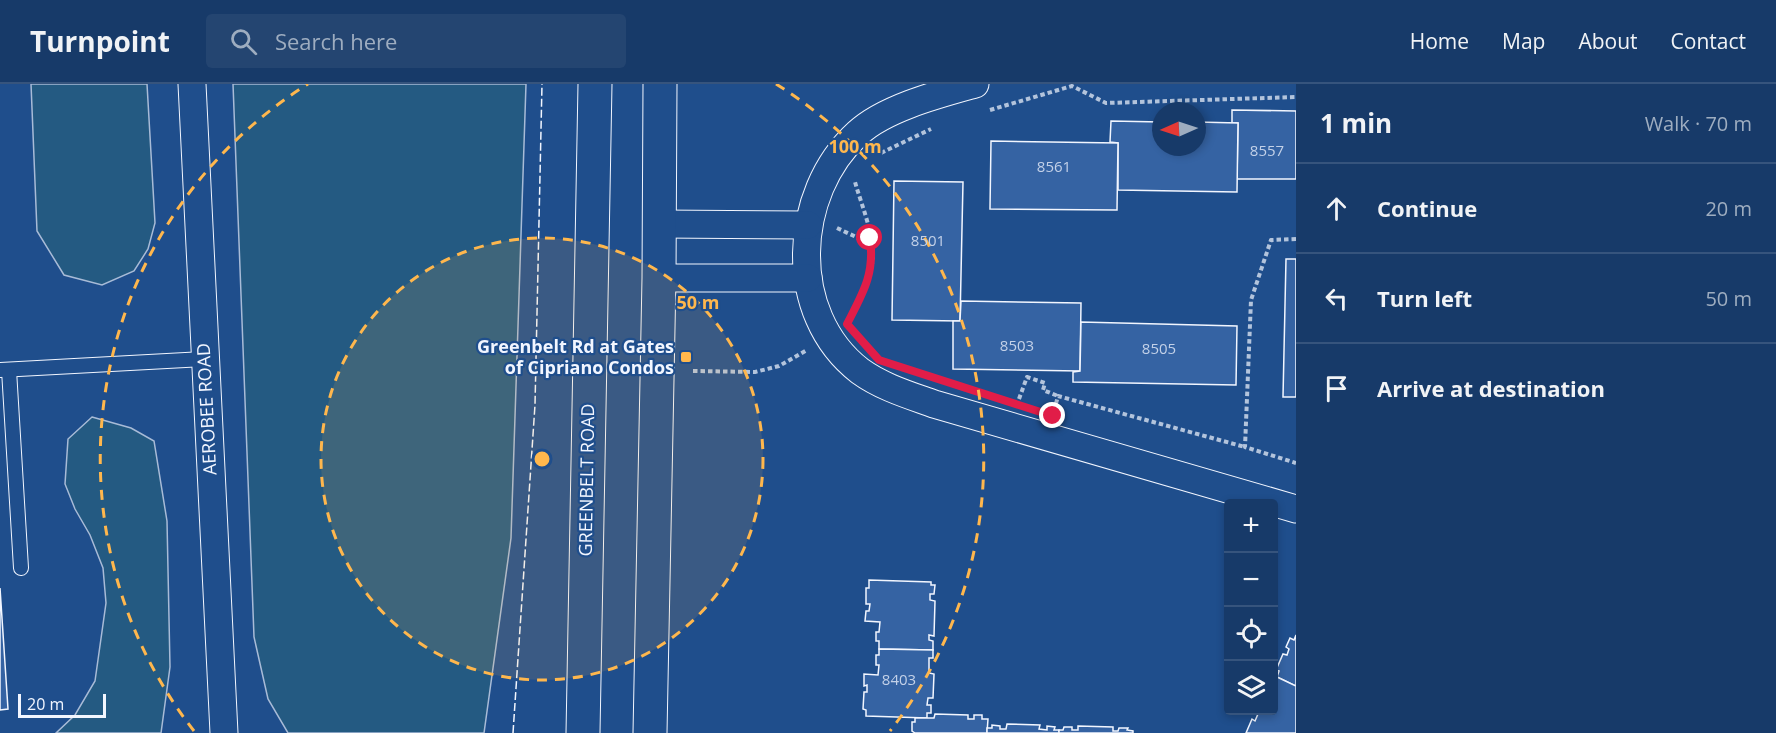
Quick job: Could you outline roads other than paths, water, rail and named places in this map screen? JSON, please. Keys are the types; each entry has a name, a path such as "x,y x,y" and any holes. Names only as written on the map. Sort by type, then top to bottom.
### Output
{"main road":[{"name":"GREENBELT ROAD","path":"583,733 595,84"},
{"path":"650,733 660,224 660,84"}],"street":[{"name":"AEROBEE ROAD","path":"192,84 224,733"},
{"path":"975,84 903,108 878,119 845,146 828,169 816,195 820,225 808,278 815,304 838,330 841,353 860,371 887,387 934,404 1296,509"},
{"path":"660,224 820,225"},
{"path":"659,278 808,278"}],"lane":[{"path":"21,568 5,370 204,360"}],"place":[{"name":"Greenbelt Rd at Gates of Cipriano Condos","path":"686,357"}]}
